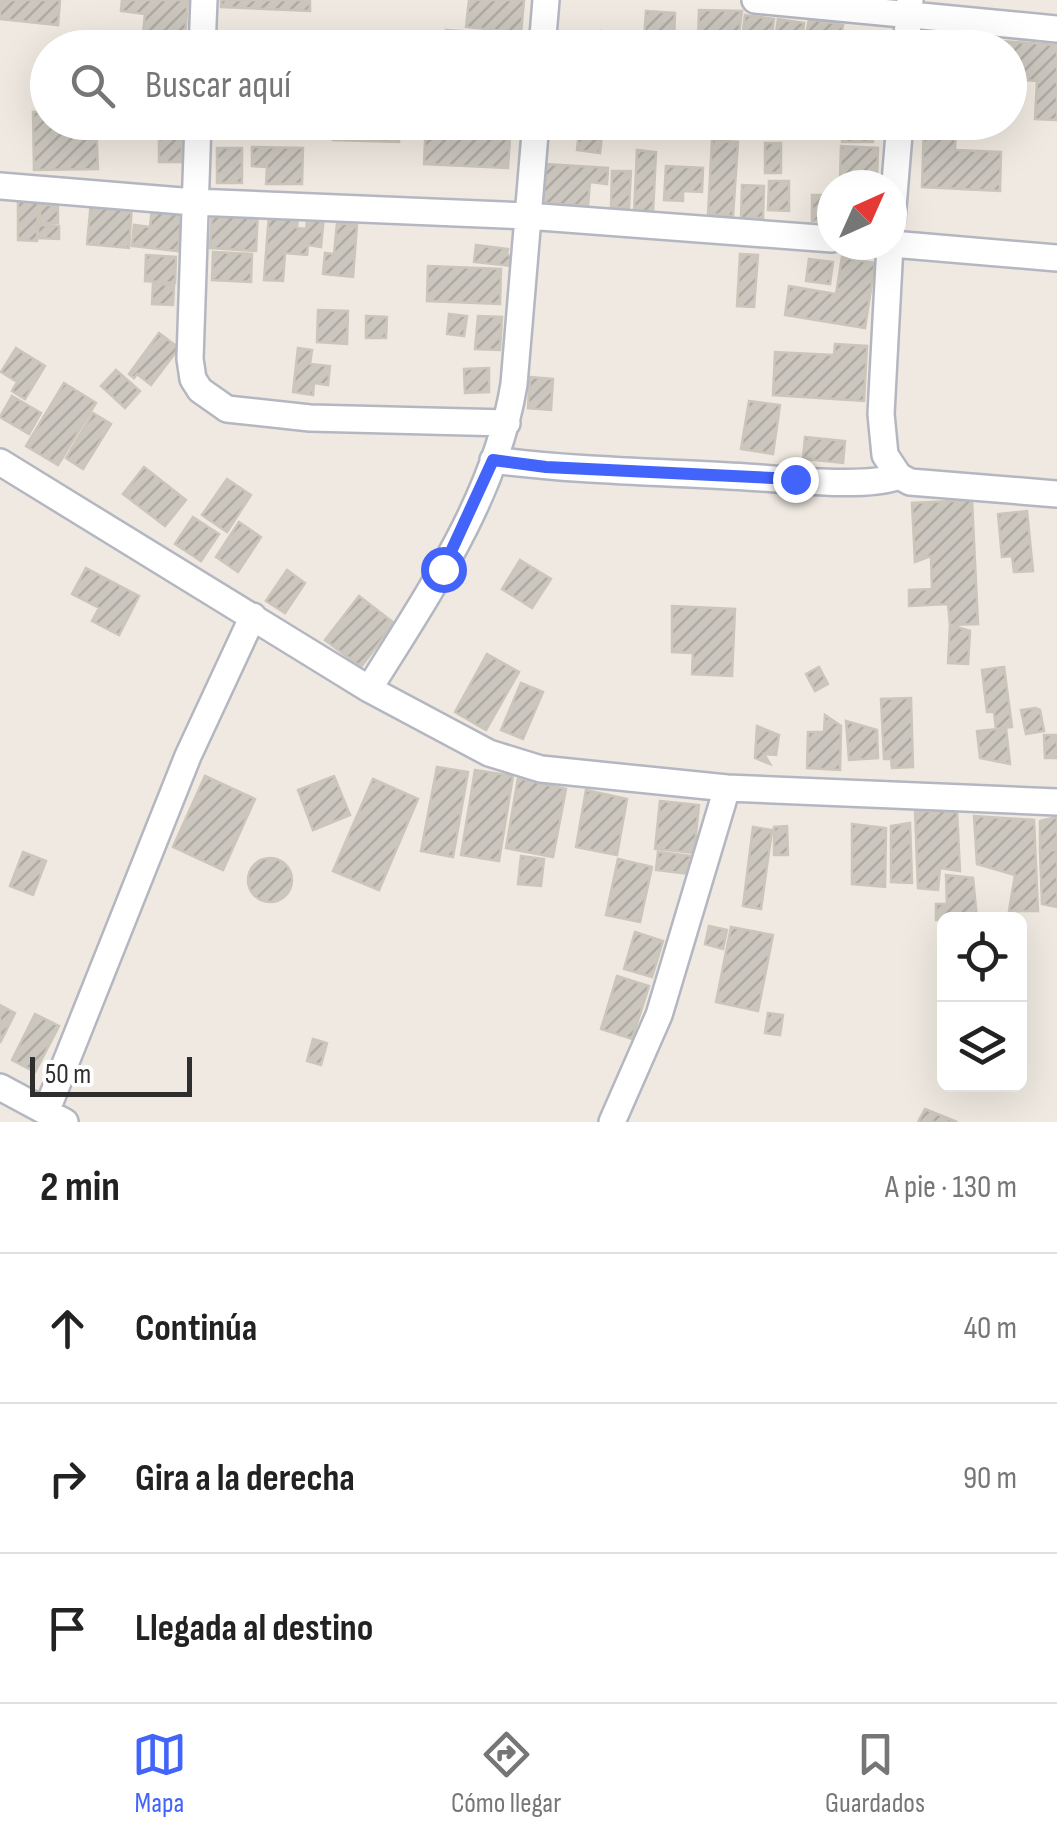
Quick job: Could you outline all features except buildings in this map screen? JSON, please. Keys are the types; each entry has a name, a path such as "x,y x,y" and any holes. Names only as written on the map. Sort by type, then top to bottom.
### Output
{"street":[{"path":"203,30 204,0"},
{"path":"544,30 546,0"},
{"path":"755,0 1021,12 1057,29"},
{"path":"197,140 190,358 192,379 208,399 227,409 310,418 508,423"},
{"path":"369,689 443,569 508,423 534,140"},
{"path":"896,170 899,140"},
{"path":"0,186 194,202 528,216 817,239"},
{"path":"907,246 1057,258"},
{"path":"890,260 882,438 885,455 905,479"},
{"path":"493,460 546,467 795,479 905,479 1057,494"},
{"path":"0,462 369,689 489,753 542,769 728,788 1057,802"},
{"path":"0,1087 58,1119 188,756 253,616"},
{"path":"612,1122 659,1015 728,788"}],"route":[{"path":"443,569 493,460 546,467 795,479"}]}
